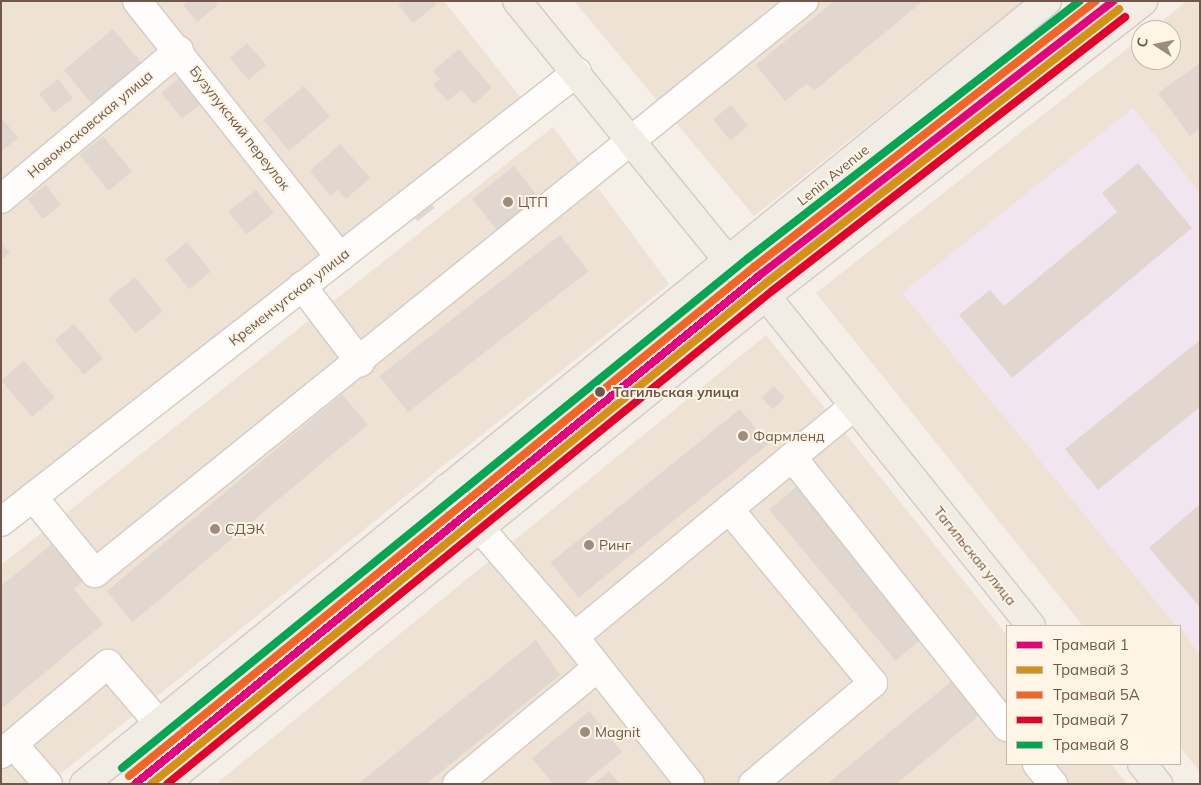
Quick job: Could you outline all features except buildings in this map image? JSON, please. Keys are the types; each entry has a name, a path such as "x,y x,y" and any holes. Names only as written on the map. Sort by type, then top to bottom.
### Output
{"main road":[{"name":"Тагильская улица","path":"517,1 577,72 728,261 766,296 1030,625"},
{"name":"Lenin Avenue","path":"84,784 1047,1"},
{"path":"164,784 766,296 1143,1"},
{"path":"1143,765 1158,784"}],"street":[{"name":"Бузулукский переулок","path":"137,1 179,50 340,256"},
{"path":"33,497 95,573 360,362 630,138 803,1"},
{"name":"Новомосковская улица","path":"1,199 179,50"},
{"name":"Кременчугская улица","path":"1,522 577,72"},
{"path":"302,286 360,362"},
{"path":"574,637 854,406"},
{"path":"792,457 1006,726"},
{"path":"446,489 574,637 690,784"},
{"path":"729,509 873,683 753,784"},
{"path":"48,784 7,749 108,664 160,721 191,761"},
{"path":"457,784 598,667"}],"shaded area":[{"path":"1,1 444,1 524,102 1,508"},
{"path":"574,1 1024,1 754,216"},
{"path":"1187,1 1200,1 1200,772 1181,748 1181,625 1082,625 816,293 1131,46 1131,70 1181,70 1181,20 1163,20"},
{"path":"1133,108 1200,193 1200,656 1181,625 1175,625 902,293"},
{"path":"553,127 669,284 48,784 1,784 1,565"},
{"path":"766,335 1006,634 1006,765 1112,765 1127,784 216,784"}],"tram line":[{"name":"8","path":"122,768 747,259 1080,1"},
{"name":"5А","path":"129,776 754,267 1096,1"},
{"name":"1","path":"135,784 760,275 1113,1"},
{"name":"3","path":"151,784 766,283 1119,9"},
{"name":"7","path":"167,784 772,291 1125,17"}],"place":[{"name":"ЦТП","path":"508,202"},
{"name":"Тагильская улица","path":"600,392"},
{"name":"Фармленд","path":"743,436"},
{"name":"СДЭК","path":"215,529"},
{"name":"Ринг","path":"589,545"},
{"name":"Magnit","path":"585,732"}]}
